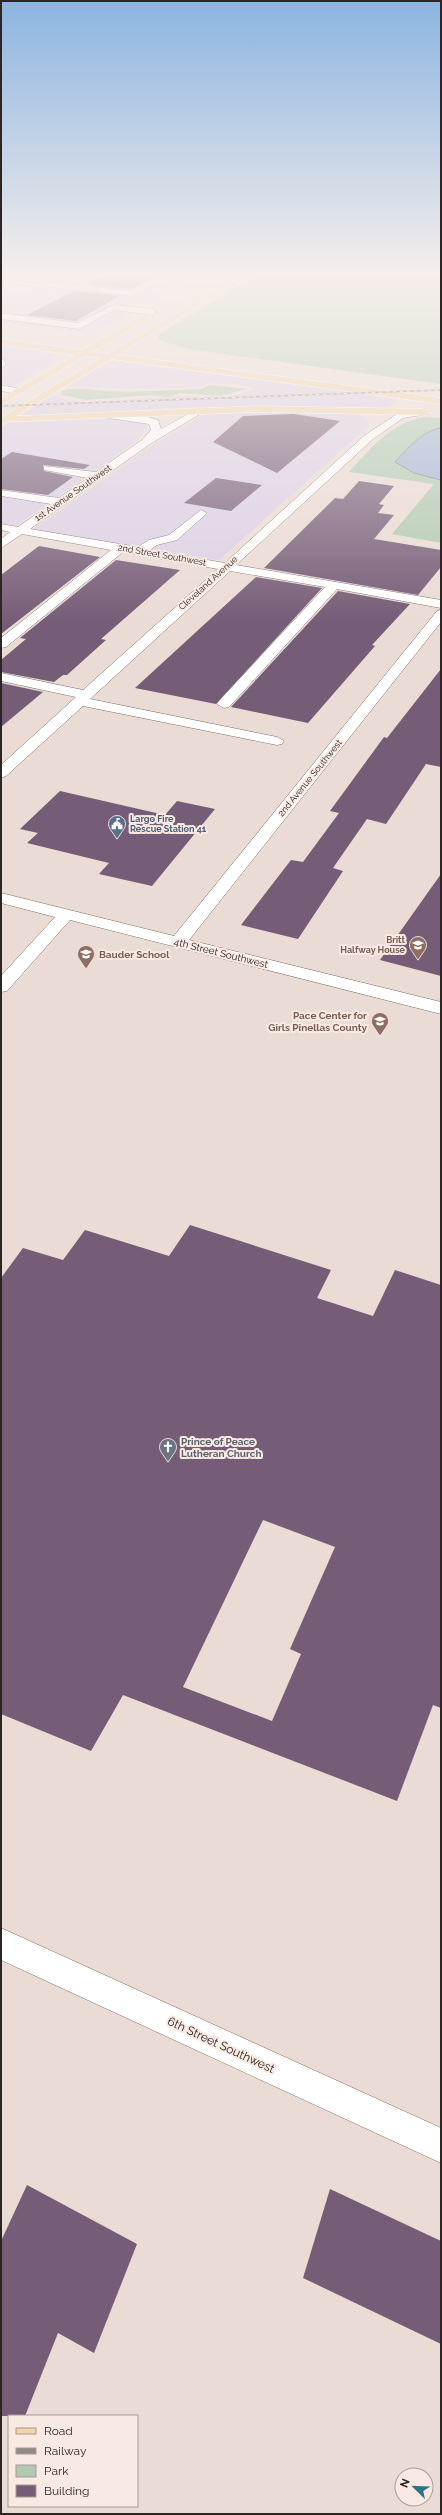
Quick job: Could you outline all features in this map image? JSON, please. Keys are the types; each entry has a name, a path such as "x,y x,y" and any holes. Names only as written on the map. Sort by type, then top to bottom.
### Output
{"main road":[{"path":"1,402 22,389"},
{"path":"2,421 53,389"},
{"path":"347,389 441,402"},
{"path":"2,421 256,409 429,412"}],"street":[{"path":"9,389 19,391"},
{"path":"354,410 376,416 378,423 374,432"},
{"name":"1st Avenue Southwest","path":"1,544 146,442 200,411"},
{"name":"Cleveland Avenue","path":"1,772 374,432 400,416 429,412"},
{"name":"1st Avenue Southwest","path":"108,415 141,418 154,422 156,430 146,442"},
{"path":"48,468 98,476"},
{"path":"1,493 61,502"},
{"path":"29,512 43,515"},
{"path":"142,551 153,542 173,538 201,513"},
{"name":"2nd Street Southwest","path":"1,527 441,604"},
{"path":"1,644 121,548"},
{"path":"224,704 334,585"},
{"name":"2nd Avenue Southwest","path":"178,942 441,614"},
{"path":"1,677 82,698 277,741"},
{"name":"4th Street Southwest","path":"1,898 441,1008"},
{"path":"1,987 67,914"},
{"name":"6th Street Southwest","path":"1,1944 441,2146"}],"shaded area":[{"path":"1,389 7,389 1,393"},
{"path":"327,389 398,399 388,408 197,407 19,417 54,395 67,400 89,402 182,396 224,397 254,390"},
{"path":"257,411 353,413 367,417 369,423 367,427 219,560 34,529 154,444 207,413"},
{"path":"108,418 136,420 145,423 147,429 137,441 16,526 1,523 1,428 9,423"}],"green space":[{"path":"71,389 141,392 194,389 246,389 220,396 181,393 167,397 149,395 87,400 61,395 62,391"},
{"path":"423,417 441,418 441,543 392,534 434,484 349,472 373,446 391,431 411,420"}],"water":[{"path":"441,428 441,480 414,473 395,462 422,436 428,432"}],"building":[{"path":"294,414 340,421 277,473 213,442 243,416"},
{"path":"12,452 90,465 84,469 43,465 44,471 73,477 48,495 1,489 1,459"},
{"path":"216,478 262,485 231,511 184,503"},
{"path":"359,481 394,486 379,504 384,505 378,513 394,515 374,539 441,550 441,567 418,595 264,568 335,498 343,499"},
{"path":"39,546 100,557 1,634 1,575"},
{"path":"116,560 180,570 101,639 106,640 67,675 63,675 54,682 1,672 1,660 26,639 20,638"},
{"path":"256,577 322,588 216,704 135,688"},
{"path":"338,591 410,604 372,645 375,646 308,723 231,707"},
{"path":"441,669 441,767 426,764 386,824 367,819 333,868 343,871 298,939 241,925 291,860 303,862 339,813 330,811 384,737 387,738"},
{"path":"1,683 43,692 1,727"},
{"name":"Largo Fire Rescue Station 41","path":"60,791 165,815 177,801 215,809 152,886 99,874 109,863 27,843 38,833 20,829"},
{"path":"441,874 441,976 380,960"},
{"path":"190,1225 331,1270 317,1298 373,1316 395,1270 441,1285 441,1708 433,1705 397,1801 123,1695 91,1751 1,1714 1,1278 23,1248 63,1260 85,1230 169,1256","holes":["263,1520 335,1547 290,1649 301,1654 272,1721 183,1687"]},
{"path":"27,2185 137,2244 94,2353 58,2333 25,2415 1,2416 1,2241"},
{"path":"330,2189 441,2241 441,2344 303,2278"}],"railway":[{"path":"1,406 441,390"}],"place":[{"name":"Largo Fire Rescue Station 41","path":"117,839"},
{"name":"Britt Halfway House","path":"418,960"},
{"name":"Bauder School","path":"86,969"},
{"name":"Pace Center for Girls Pinellas County","path":"380,1036"},
{"name":"Prince of Peace Lutheran Church","path":"168,1462"}]}
